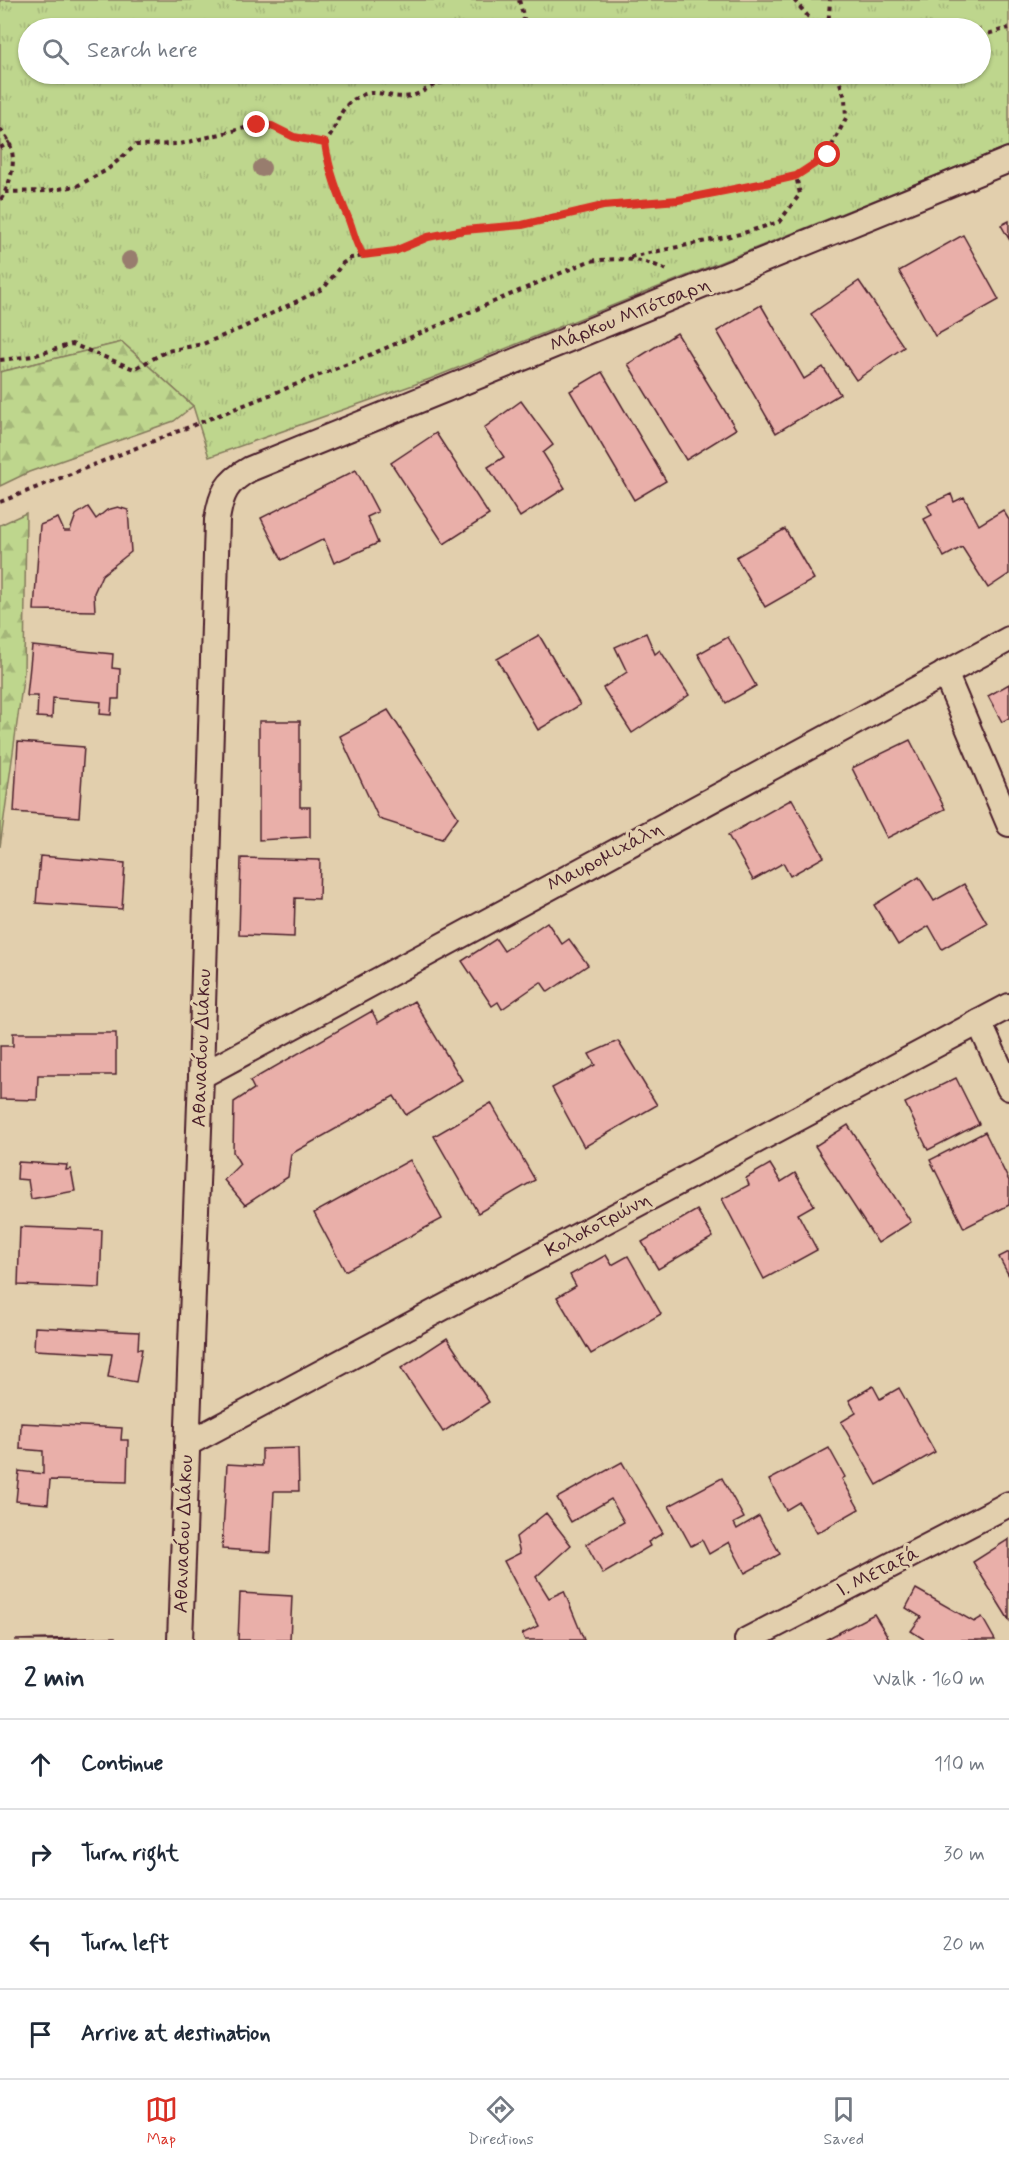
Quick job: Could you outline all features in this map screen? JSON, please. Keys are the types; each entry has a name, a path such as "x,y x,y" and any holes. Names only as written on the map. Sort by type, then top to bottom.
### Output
{"street":[{"name":"Μάρκου Μπότσαρη","path":"250,469 1009,160"},
{"name":"Αθανασίου Διάκου","path":"180,1640 201,1076 217,520 226,489 233,479 250,469"},
{"name":"Μαυρομιχάλη","path":"201,1076 1009,639"},
{"path":"945,673 1009,824"},
{"name":"Κολοκοτρώνη","path":"187,1444 1009,1005"},
{"path":"979,1022 1009,1088"},
{"name":"Ι. Μεταξά","path":"747,1640 1009,1504"}],"path":[{"path":"519,0 524,18"},
{"path":"794,0 809,18"},
{"path":"829,18 830,0"},
{"path":"991,33 1009,28"},
{"path":"325,143 332,136 341,112 351,102 375,91 399,97 413,96 436,84"},
{"path":"0,360 33,356 72,344 134,369 167,351 203,344 242,328 324,288 343,263 363,255 395,251 428,237 464,230 522,225 603,206 678,200 796,176 828,155 842,128 846,118 845,98 840,84"},
{"path":"5,192 48,191 77,186 106,170 136,145 180,144 257,125 272,126 294,137 325,143"},
{"path":"0,129 10,142 13,158 12,173 0,201"},
{"path":"0,148 10,142"},
{"path":"325,143 332,180 339,190 340,203 356,245 363,255"},
{"path":"0,502 349,364 589,261 629,258 740,234 779,222 800,194 796,176"},
{"path":"629,258 654,264 673,273 692,290"}],"green space":[{"path":"0,0 1009,0 1009,146 430,379 209,457 193,406 122,342 0,372"},
{"path":"122,342 193,406 174,421 29,472 0,486 0,372"},
{"path":"26,513 24,672 0,847 0,525"}],"building":[{"path":"1009,221 1009,239 1001,225"},
{"path":"963,235 999,300 935,336 899,271"},
{"path":"859,281 904,347 856,380 811,314"},
{"path":"761,305 804,379 823,367 840,394 776,433 717,331"},
{"path":"677,333 736,429 686,460 628,364"},
{"path":"602,372 666,481 634,500 570,391"},
{"path":"521,401 553,445 543,453 565,488 520,517 488,467 504,457 484,428"},
{"path":"436,433 489,515 444,544 391,463"},
{"path":"356,470 378,512 367,517 378,543 334,563 324,539 282,560 261,518"},
{"path":"951,494 954,502 964,497 979,525 1003,510 1009,520 1009,574 988,588 962,547 944,557 924,519 932,515 927,505"},
{"path":"88,507 96,519 107,510 118,507 128,510 131,552 102,575 94,593 95,611 34,610 40,525 58,518 64,531 70,531 76,515"},
{"path":"785,529 814,579 765,607 736,557"},
{"path":"646,633 655,654 660,650 689,695 632,733 603,688 627,672 615,647"},
{"path":"539,635 580,705 538,730 497,659"},
{"path":"728,637 756,686 726,703 698,654"},
{"path":"32,646 113,654 112,668 120,669 119,699 112,699 111,715 100,714 101,702 53,698 52,718 37,717 38,696 27,696"},
{"path":"1009,684 1009,718 1002,722 988,696"},
{"path":"388,710 458,817 442,839 379,819 340,736"},
{"path":"259,721 300,721 300,807 310,807 310,837 259,840"},
{"path":"910,740 945,809 887,838 852,768"},
{"path":"18,742 84,747 79,817 14,812"},
{"path":"792,799 824,857 790,876 783,863 753,880 728,835"},
{"path":"40,856 125,863 122,909 36,903"},
{"path":"241,858 320,860 319,899 295,898 294,937 239,935"},
{"path":"919,877 934,901 964,884 987,923 942,949 929,926 898,945 874,905"},
{"path":"547,922 562,944 569,939 588,965 548,992 541,982 502,1009 498,1002 492,1006 462,961 496,939 504,951"},
{"path":"414,1001 462,1080 406,1115 394,1096 291,1154 288,1177 245,1205 224,1180 240,1164 233,1152 234,1102 254,1089 250,1081 372,1011 378,1023"},
{"path":"13,1033 116,1033 116,1075 38,1075 37,1100 0,1099 0,1046 13,1046"},
{"path":"618,1041 657,1105 584,1147 552,1088 595,1065 589,1054"},
{"path":"956,1078 979,1124 928,1150 905,1103"},
{"path":"491,1103 535,1180 478,1213 434,1136"},
{"path":"848,1125 911,1222 878,1243 815,1146"},
{"path":"985,1132 1009,1181 1009,1205 964,1228 930,1160"},
{"path":"410,1160 442,1219 345,1271 314,1213"},
{"path":"18,1162 67,1165 66,1170 71,1169 75,1191 31,1199 28,1180 17,1179"},
{"path":"770,1164 781,1182 795,1173 814,1205 798,1214 817,1250 764,1279 722,1199 749,1185 746,1178"},
{"path":"697,1210 713,1237 658,1269 642,1242"},
{"path":"20,1227 102,1230 100,1288 18,1285"},
{"path":"1009,1252 1009,1276 999,1257"},
{"path":"606,1255 612,1265 628,1256 661,1314 591,1354 557,1297 576,1286 570,1275"},
{"path":"35,1327 139,1332 138,1349 142,1349 136,1382 108,1377 112,1354 34,1350"},
{"path":"447,1338 489,1402 443,1432 401,1368"},
{"path":"873,1386 880,1399 899,1388 935,1452 877,1485 841,1422 856,1413 849,1400"},
{"path":"21,1423 122,1428 121,1440 128,1440 127,1482 50,1480 48,1504 16,1501 19,1471 43,1474 43,1451 20,1449"},
{"path":"298,1448 299,1491 274,1491 271,1552 222,1549 227,1464 262,1466 262,1449"},
{"path":"829,1448 845,1477 842,1479 859,1509 817,1533 799,1502 786,1510 769,1480"},
{"path":"622,1462 663,1533 648,1542 650,1546 603,1574 586,1544 624,1522 611,1499 571,1522 557,1498"},
{"path":"722,1478 744,1518 734,1523 737,1529 759,1516 780,1554 745,1573 729,1542 709,1554 702,1540 691,1546 669,1506"},
{"path":"546,1513 571,1545 536,1577 549,1598 564,1591 584,1640 525,1640 522,1634 538,1626 504,1561 520,1553 516,1537"},
{"path":"1009,1539 1009,1620 973,1562"},
{"path":"916,1589 974,1622 982,1617 995,1640 925,1640 911,1631 921,1617 906,1608"},
{"path":"240,1593 292,1596 290,1640 238,1640"},
{"path":"874,1614 890,1640 825,1640"},
{"path":"115,1637 115,1640 15,1640"}],"route":[{"path":"257,125 272,126 294,137 325,143 332,180 339,190 340,203 349,221 351,234 363,255 395,251 428,237 464,230 522,225 603,206 678,200 765,183 796,176 828,155"}]}
